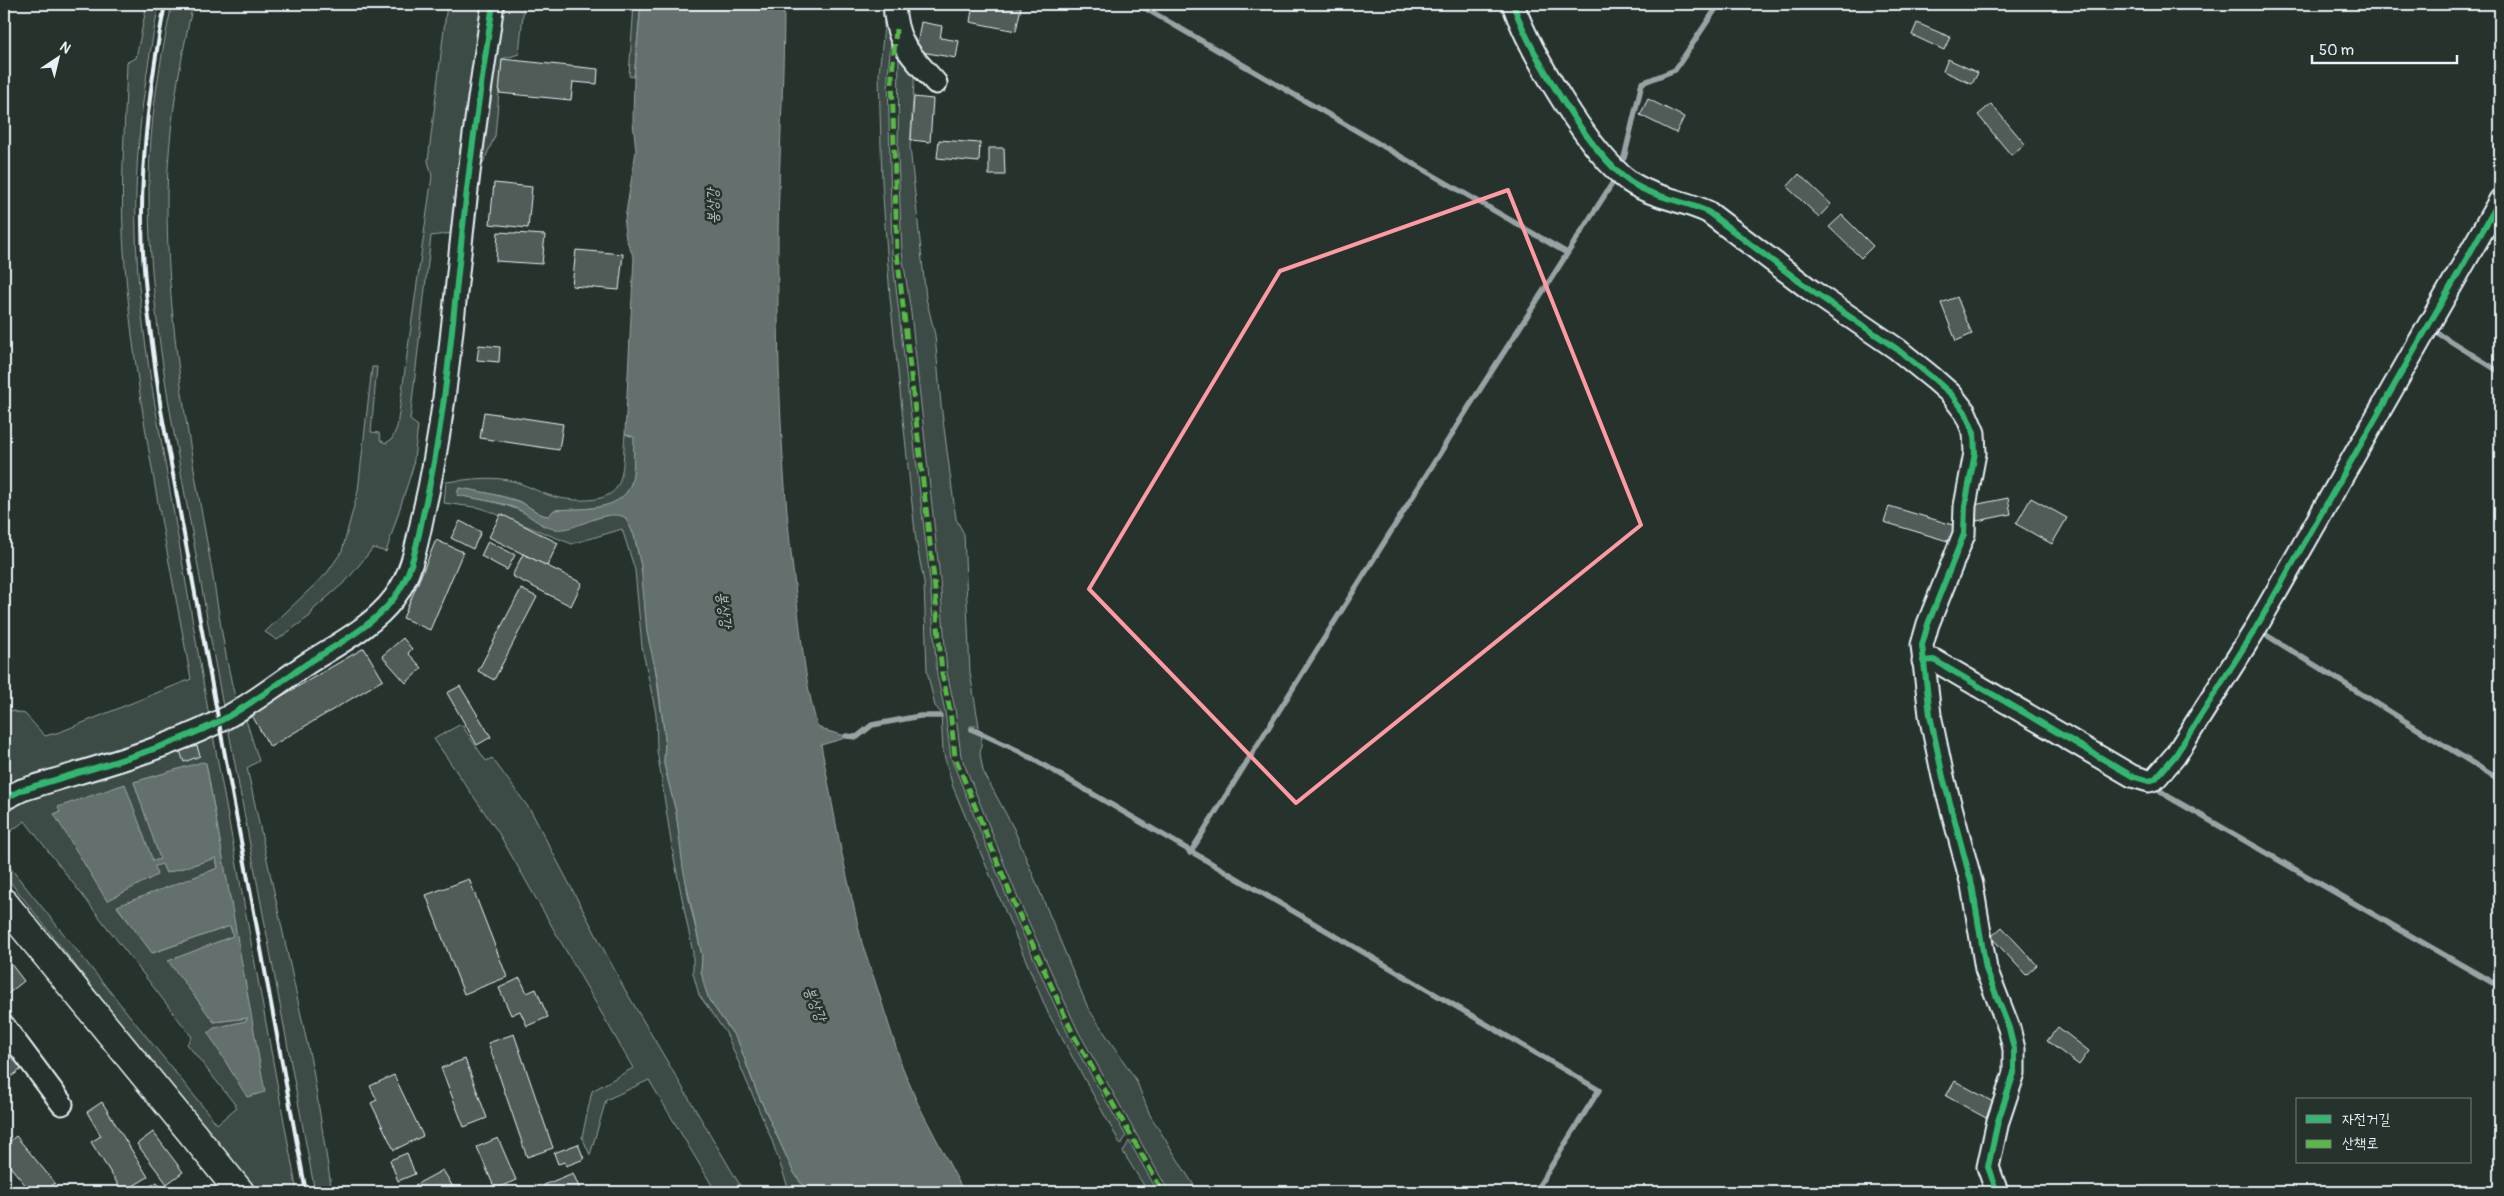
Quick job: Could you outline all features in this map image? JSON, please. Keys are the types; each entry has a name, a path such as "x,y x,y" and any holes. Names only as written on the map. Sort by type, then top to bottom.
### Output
{"main road":[{"path":"4,903 240,1192"}],"street":[{"path":"4,799 22,790 162,746 218,722 250,704 356,632 378,615 395,597 407,574 415,550 429,491 450,358 465,207 493,4"},
{"path":"894,4 896,29 908,51 936,84"},
{"path":"1513,4 1530,44 1561,96 1591,141 1629,181 1652,194 1694,205 1708,212 1812,291 1897,349 1951,394 1965,412 1974,433 1975,453 1964,506 1964,534 1928,624 1922,645 1923,661 1943,777 1972,885 1986,969 2009,1028 2014,1049 2014,1073 1998,1121 1988,1167 1997,1192"},
{"path":"1923,661 1934,660 2132,776 2148,781 2155,779 2176,756 2253,633 2500,200"},
{"path":"4,1026 62,1104"}],"highlighted area":[{"path":"1508,190 1641,525 1296,803 1089,589 1280,271"}],"shaded area":[{"path":"147,4 159,4 149,61 138,147 136,204 137,264 152,384 209,716 164,739 4,788 4,709 25,714 45,736 60,732 191,679 144,421 136,369 123,240 123,164 127,62 136,58"},
{"path":"172,4 193,4 179,74 168,170 170,282 185,412 224,644 237,705 224,712 169,402 158,331 151,259 149,164 159,72"},
{"path":"447,4 484,4 452,233 431,236 410,420 418,426 413,467 386,552 373,548 347,580 314,609 310,616 277,640 265,632 327,573 342,551 358,491 372,367 377,367 371,432 379,433 381,441 386,443 392,439 397,427 432,176 428,161"},
{"path":"499,4 524,4 519,54 502,59 495,136 473,186"},
{"path":"634,4 641,4 634,77 629,76"},
{"path":"883,4 891,4 892,29 888,75 892,253 930,580 937,675 945,711 951,758 1010,905 1069,1036 1126,1136 1121,1145 1048,1013 953,787 943,751 941,713 935,706 927,671 924,582 916,541 890,297 882,181 879,74 884,27"},
{"path":"899,43 915,68 910,147 926,298 935,335 941,405 956,519 964,534 970,673 979,726 970,726 970,731 982,736 980,754 983,771 1014,829 1088,1008 1136,1080 1150,1115 1198,1192 1169,1192 1078,1031 1019,901 961,756 955,709 947,673 940,579 911,313 902,252 898,157"},
{"path":"625,434 635,437 631,484 626,493 618,500 609,504 587,509 554,510 549,516 545,516 518,501 496,495 459,488 457,495 503,504 524,513 543,526 577,524 615,513 625,517 634,535 641,566 665,739 664,764 676,812 688,895 702,956 701,971 709,1000 738,1041 756,1090 793,1171 807,1192 780,1192 788,1187 771,1138 726,1033 699,995 693,973 693,953 672,848 657,750 656,714 642,647 635,570 622,529 572,544 481,508 444,503 446,482 485,478 514,481 549,495 562,498 589,500 605,496 617,487 620,481 623,468"},
{"path":"246,720 259,761 247,768 313,1070 332,1192 315,1192 228,727"},
{"path":"461,724 486,761 492,758 531,811 624,988 744,1192 716,1192 649,1080 606,1100 590,1155 582,1137 592,1091 633,1068 498,832 434,739"},
{"path":"213,735 297,1192 257,1192 159,1072 4,874 4,860 217,1124 237,1107 187,1044 192,1037 25,821 4,836 4,806","holes":["206,763 264,1092 215,1028 246,1021 248,1018 214,1022 169,961 233,936 230,926 153,953 117,907 218,868 216,858 166,873 162,864 154,866 54,814 60,812 153,862 161,859 134,782"]},
{"path":"1129,1141 1158,1192 1148,1192 1123,1152"}],"water":[{"name":"봉상강","path":"641,4 784,4 778,235 779,367 786,498 806,673 817,725 824,730 846,736 821,745 841,850 862,943 902,1066 918,1104 964,1192 807,1192 793,1171 756,1090 738,1041 709,1000 704,985 701,971 702,956 683,868 676,812 664,764 665,739 657,676 647,633 641,566 634,535 625,517 607,516 572,527 554,529 543,525 513,507 457,495 459,488 496,495 518,501 545,516 549,516 554,510 586,509 608,504 618,500 626,493 631,484 634,437 625,434 634,258 626,239 624,225 636,151 633,122 634,77"},
{"path":"202,762 206,763 265,1092 247,1097 208,1033 214,1028 246,1021 248,1018 214,1022 168,961 233,936 230,926 152,953 117,906 218,868 216,858 166,873 162,864 155,866 157,875 107,901 54,814 60,812 58,807 125,784 153,861 160,859 134,782"}],"building":[{"path":"973,4 1005,4 1021,7 1016,31 970,22"},
{"path":"921,22 942,26 940,38 959,41 956,58 916,51"},
{"path":"1917,23 1950,37 1944,50 1912,35"},
{"path":"502,59 598,69 597,84 573,82 571,100 499,93"},
{"path":"1948,59 1978,73 1972,84 1943,71"},
{"path":"914,97 933,99 930,142 911,140"},
{"path":"1648,99 1684,117 1676,133 1640,115"},
{"path":"1991,104 2025,144 2011,155 1978,115"},
{"path":"939,140 980,143 979,162 937,158"},
{"path":"989,148 1004,148 1005,175 989,175"},
{"path":"1799,174 1831,204 1819,217 1787,187"},
{"path":"494,183 532,187 528,228 490,224"},
{"path":"1842,215 1873,246 1861,258 1829,227"},
{"path":"498,232 545,235 542,264 496,261"},
{"path":"576,250 623,254 619,290 572,286"},
{"path":"1957,297 1972,334 1956,341 1941,303"},
{"path":"479,345 500,347 499,362 477,360"},
{"path":"484,412 563,424 559,450 480,438"},
{"path":"2008,498 2011,514 1977,521 1974,505"},
{"path":"2031,498 2067,518 2052,544 2016,524"},
{"path":"1889,506 1956,526 1951,542 1884,522"},
{"path":"501,514 558,543 547,566 489,537"},
{"path":"460,521 481,532 473,549 451,538"},
{"path":"436,540 463,552 430,630 403,618"},
{"path":"488,541 515,555 507,570 481,556"},
{"path":"523,554 582,583 571,606 512,576"},
{"path":"521,589 537,597 494,680 478,671"},
{"path":"403,638 412,649 408,653 422,668 406,683 382,656"},
{"path":"364,648 383,680 270,747 251,714"},
{"path":"460,686 491,737 477,745 447,693"},
{"path":"197,746 200,756 184,762 180,751"},
{"path":"469,879 507,977 464,994 426,895"},
{"path":"2002,927 2037,965 2026,975 1991,937"},
{"path":"4,955 24,981 4,997"},
{"path":"520,978 527,993 536,989 548,1017 527,1026 520,1011 511,1015 499,988"},
{"path":"2058,1027 2089,1051 2079,1065 2047,1041"},
{"path":"514,1034 553,1148 527,1157 488,1043"},
{"path":"6,1046 23,1068 4,1082 4,1048"},
{"path":"465,1059 487,1118 464,1127 441,1068"},
{"path":"394,1075 423,1136 394,1150 371,1103 377,1100 370,1086"},
{"path":"1955,1081 1995,1103 1986,1118 1946,1096"},
{"path":"102,1102 148,1177 123,1192 91,1142 101,1136 87,1112"},
{"path":"153,1132 183,1172 167,1184 137,1144"},
{"path":"16,1136 55,1183 44,1192 31,1192 4,1159 4,1146"},
{"path":"498,1138 516,1180 495,1189 477,1147"},
{"path":"578,1144 584,1159 566,1166 565,1162 558,1164 554,1153"},
{"path":"407,1153 415,1174 398,1181 390,1160"},
{"path":"443,1170 456,1192 419,1192 415,1185"},
{"path":"573,1173 581,1192 546,1192 544,1185"},
{"path":"157,1182 164,1192 140,1192"},
{"path":"517,1188 519,1192 508,1192"}],"waterway":[{"path":"1138,4 1567,253"},
{"path":"1624,158 1642,83 1675,70 1719,4"},
{"path":"1190,853 1470,405 1617,176"},
{"path":"2436,332 2500,372"},
{"path":"2263,633 2500,780"},
{"path":"846,736 857,737 872,725 920,716 940,716"},
{"path":"972,729 1021,752 1599,1090 1535,1192"},
{"path":"2158,783 2158,789 2169,797 2500,987"}],"railway":[{"path":"165,4 151,86 143,170 142,225 149,318 161,410 306,1192"}],"marked path":[{"path":"896,29 892,75 897,253 934,579 942,674 950,710 955,757 1014,903 1073,1034 1163,1192"}],"cycle path":[{"path":"4,799 22,790 146,752 230,716 365,626 386,608 400,589 410,569 416,548 438,439 444,401 471,157 493,4"},
{"path":"1513,4 1533,48 1562,100 1579,126 1614,168 1630,182 1649,192 1708,212 1812,291 1897,349 1951,394 1965,412 1974,433 1975,453 1965,506 1964,534 1928,624 1922,645 1930,715 1943,777 1972,885 1986,969 2009,1028 2014,1049 2014,1073 1998,1121 1988,1167 1997,1192"},
{"path":"1923,661 1934,660 2132,776 2149,781 2155,779 2175,756 2253,633 2500,200"}]}
